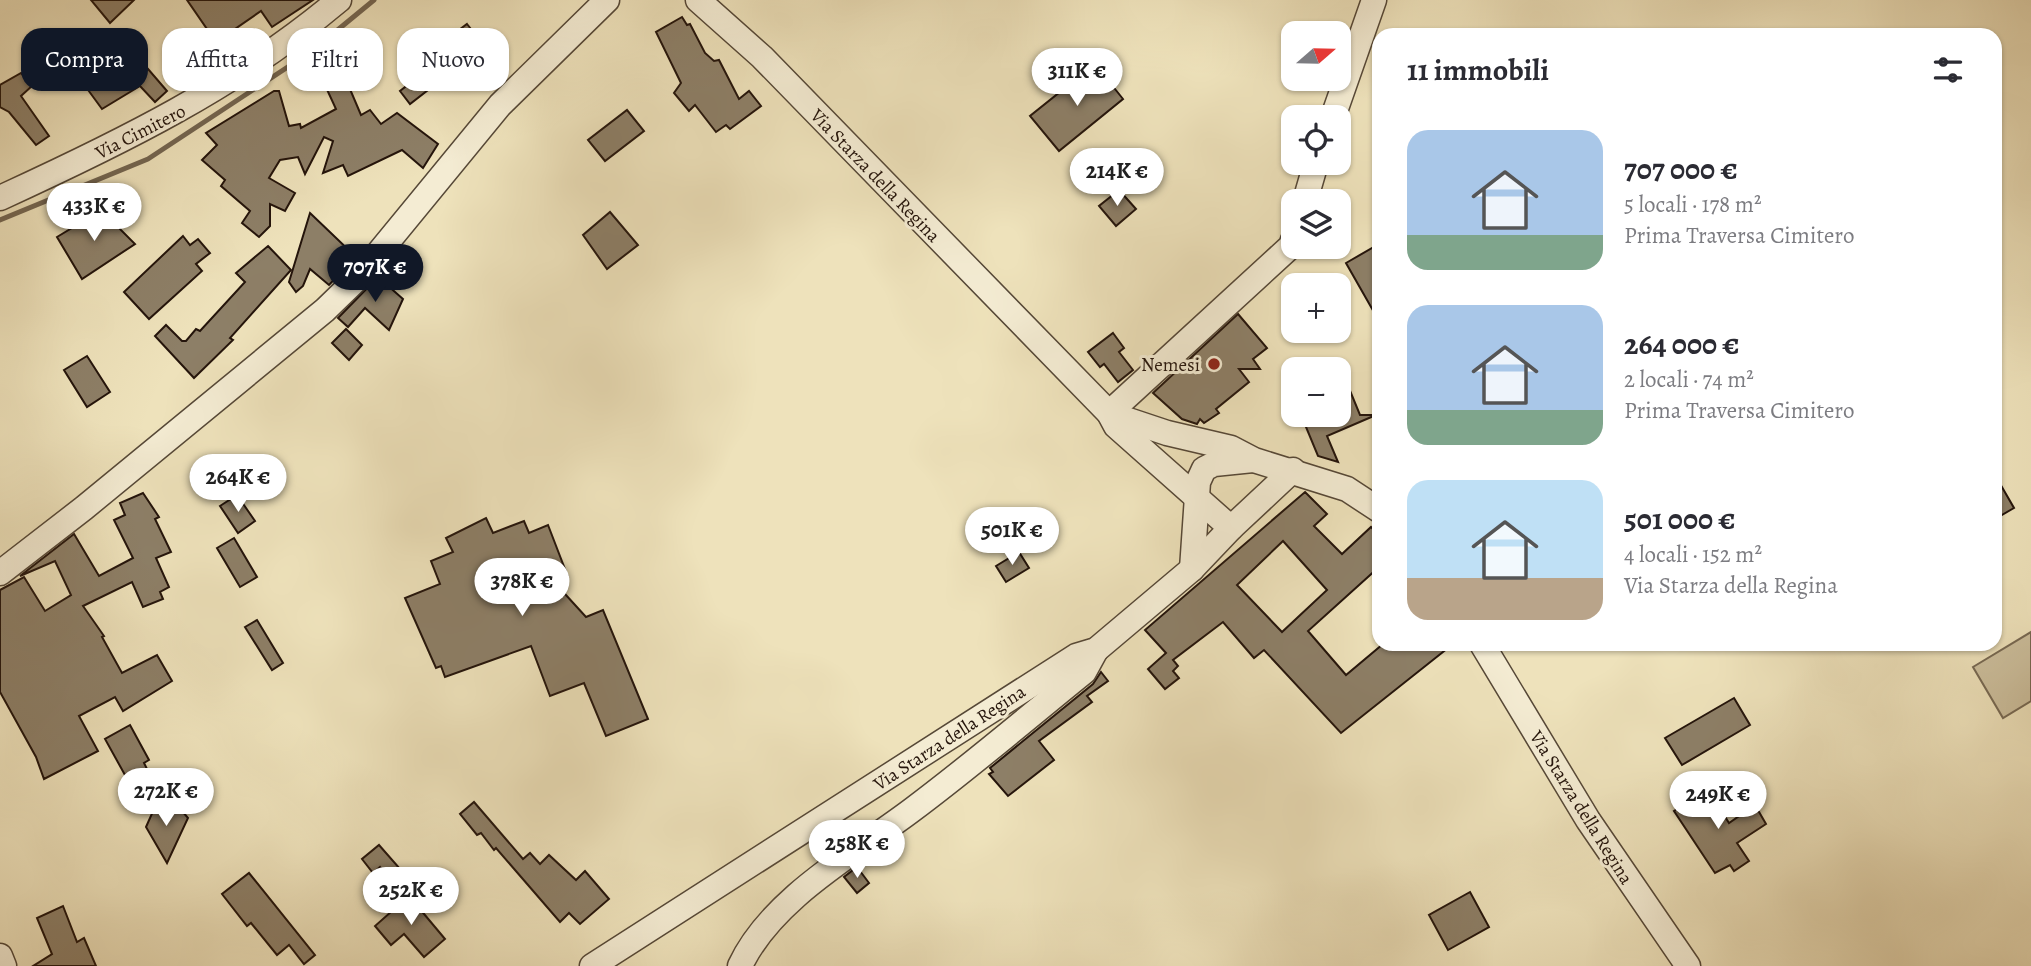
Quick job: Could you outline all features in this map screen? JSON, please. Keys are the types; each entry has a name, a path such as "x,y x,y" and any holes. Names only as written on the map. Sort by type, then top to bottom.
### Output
{"street":[{"name":"Via Cimitero","path":"0,198 190,105 299,34 339,0"},
{"path":"0,573 325,310 358,278 500,105 607,0"},
{"name":"Via Starza della Regina","path":"698,0 762,57 1109,413 1116,426 1231,528"},
{"path":"1337,105 1374,0"},
{"path":"1109,413 1281,256"},
{"name":"Via Starza della Regina","path":"1109,413 1167,433 1231,448 1254,460 1347,489 1372,505"},
{"name":"Via Starza della Regina","path":"1192,569 1198,482 1204,469 1214,464 1254,460"},
{"name":"Via Starza della Regina","path":"740,966 748,949 776,916 824,874 914,808 1084,672 1096,650 1192,569 1293,470"},
{"name":"Via Starza della Regina","path":"592,966 1076,656 1096,650"},
{"name":"Via Starza della Regina","path":"1486,651 1588,820 1688,966"},
{"path":"0,956 4,966"}],"shaded area":[{"path":"2031,632 2031,701 2003,718 1973,667"}],"building":[{"path":"91,0 134,0 110,23"},
{"path":"187,0 313,0 272,27 261,11 236,28 206,28"},
{"path":"682,17 687,25 690,24 705,53 714,61 719,60 739,99 749,91 761,106 730,129 726,125 716,132 695,105 689,111 674,93 681,83 656,32"},
{"path":"1095,64 1123,99 1059,151 1030,116"},
{"path":"148,69 162,85 162,91 167,91 155,102 145,91 148,91"},
{"path":"21,73 21,91 26,91 21,96 49,136 36,145 9,112 0,107 0,85"},
{"path":"89,91 132,91 102,109"},
{"path":"274,91 279,91 289,126 300,124 301,128 336,109 328,91 351,91 361,115 370,110 381,124 397,113 438,144 423,168 402,150 348,176 343,165 323,173 333,141 324,137 305,174 298,157 280,160 269,178 295,193 285,211 270,204 270,226 259,237 242,223 250,211 221,186 225,180 202,160 217,145 206,133"},
{"path":"400,91 427,91 410,104"},
{"path":"627,110 644,131 605,161 588,140"},
{"path":"1119,190 1136,209 1116,226 1099,206"},
{"path":"97,206 135,244 82,279 57,237 90,217"},
{"path":"610,212 638,245 607,269 583,235"},
{"path":"310,213 356,257 329,285 310,269 303,286 296,292 289,282"},
{"path":"183,236 190,245 198,239 210,253 196,264 202,271 149,319 124,292"},
{"path":"268,246 291,270 230,338 233,340 194,378 155,336 166,325 182,341 186,341 196,329 200,331 245,282 236,273"},
{"path":"1372,248 1372,309 1346,263"},
{"path":"378,277 403,299 389,330 365,308 348,327 338,318"},
{"name":"Nemesi","path":"1238,314 1267,348 1253,359 1260,369 1239,369 1249,382 1216,409 1219,413 1204,423 1200,419 1197,424 1182,419 1153,393"},
{"path":"346,329 362,345 349,360 332,343"},
{"path":"1113,333 1124,348 1119,352 1133,370 1118,382 1104,364 1100,367 1088,352"},
{"path":"87,356 110,392 87,407 64,370"},
{"path":"1351,393 1360,415 1372,417 1351,426"},
{"path":"1306,427 1348,427 1327,436 1338,462 1318,456"},
{"path":"2002,487 2014,508 2002,515"},
{"path":"1305,492 1327,514 1314,526 1342,554 1372,528 1372,573 1308,631 1346,675 1375,651 1444,651 1341,733 1264,650 1254,658 1223,622 1173,660 1178,666 1173,671 1179,678 1165,689 1148,669 1166,653 1145,630","holes":["1283,541 1327,590 1282,632 1237,585"]},
{"path":"143,493 159,517 155,519 171,552 156,558 169,587 160,592 163,599 143,607 132,582 83,606 104,636 102,637 122,673 157,655 172,681 123,711 115,697 79,716 98,751 44,779 36,757 0,692 0,590 24,577 45,611 71,595 55,561 20,576 74,534 99,576 133,558 114,520 125,515 120,503"},
{"path":"237,495 255,521 238,533 220,506"},
{"path":"486,518 493,533 524,521 529,533 548,525 568,577 555,583 586,617 603,610 648,719 606,736 584,683 550,696 531,646 445,677 441,666 436,668 405,598 440,584 431,561 453,552 446,538"},
{"path":"234,538 257,577 240,587 217,548"},
{"path":"1019,552 1029,568 1006,582 996,566"},
{"path":"257,620 283,663 272,670 245,627"},
{"path":"1101,672 1108,681 1087,696 1092,702 1039,741 1054,760 1008,796 989,774 993,772 990,768 1093,684"},
{"path":"1734,698 1750,725 1682,765 1665,738"},
{"path":"130,725 149,760 144,763 149,773 130,784 105,739"},
{"path":"1708,789 1729,823 1755,805 1766,824 1737,843 1749,861 1734,871 1730,865 1715,873 1674,811"},
{"path":"158,800 183,812 188,818 167,863 146,827"},
{"path":"474,802 523,859 530,853 540,864 549,855 576,880 585,871 609,899 580,924 569,913 560,922 496,848 494,850 481,833 477,835 460,814"},
{"path":"379,845 408,878 396,887 380,867 373,873 362,859"},
{"path":"857,867 869,883 857,893 844,877"},
{"path":"249,873 315,955 304,964 289,945 277,955 251,923 247,926 222,894"},
{"path":"1470,892 1489,927 1448,950 1429,915"},
{"path":"409,896 445,939 424,957 404,934 391,945 375,926"},
{"path":"63,906 77,942 84,938 96,966 33,966 52,954 37,918"}],"waterway":[{"path":"0,220 148,159 312,51 374,0"}],"place":[{"name":"Nemesi","path":"1214,364"}]}
